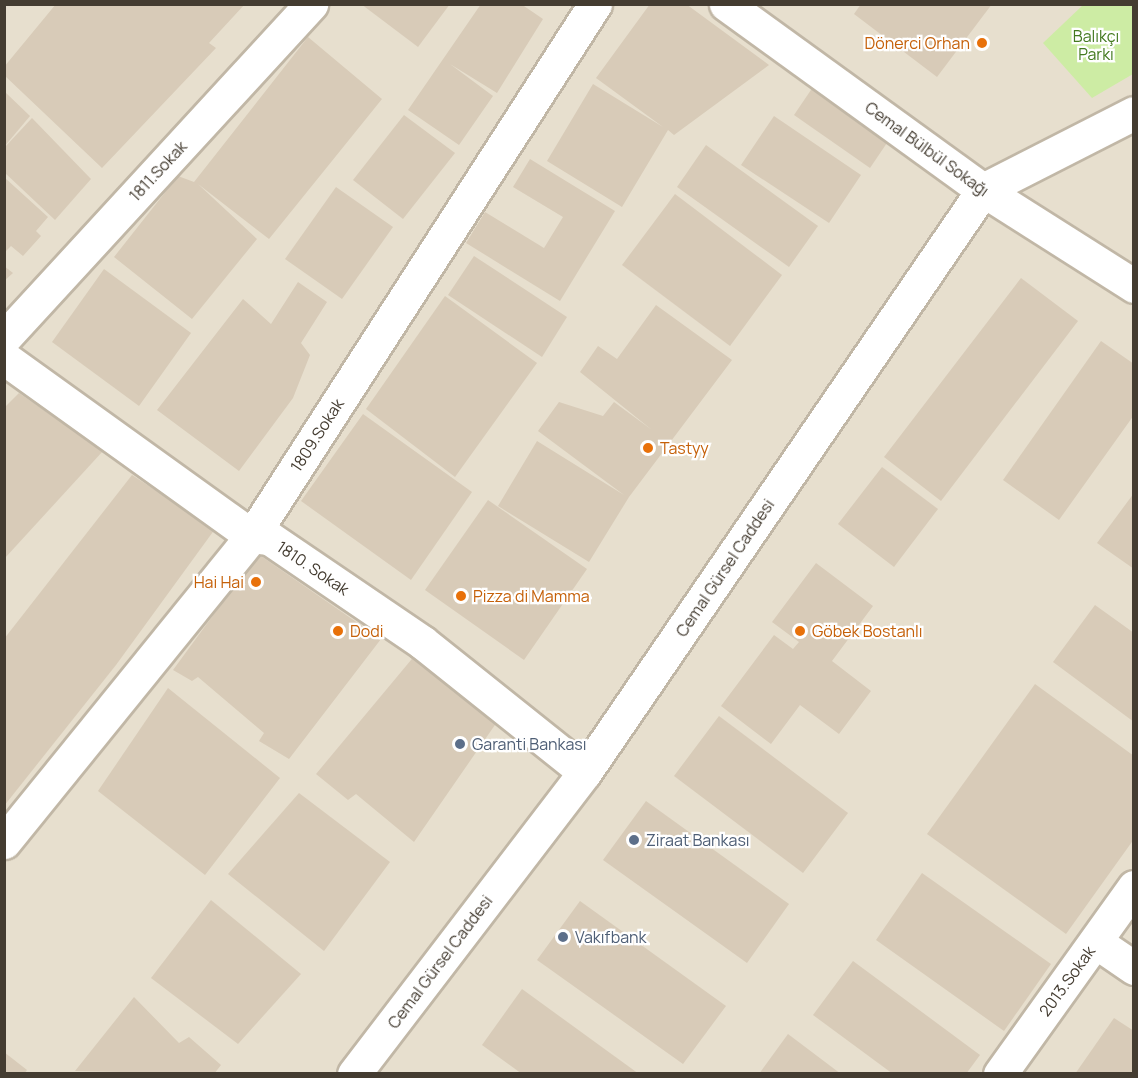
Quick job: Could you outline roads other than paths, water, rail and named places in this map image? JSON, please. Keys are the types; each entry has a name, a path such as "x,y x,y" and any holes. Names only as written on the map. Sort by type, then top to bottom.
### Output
{"street":[{"name":"1811.Sokak","path":"4,338 311,4"},
{"name":"1809.Sokak","path":"4,842 252,536 596,4"},
{"name":"Cemal Bülbül Sokağı","path":"726,4 983,190 1134,286"},
{"name":"Cemal Gürsel Caddesi","path":"354,1074 585,772 983,190 1134,113"},
{"name":"1810. Sokak","path":"4,358 252,536 269,538 422,642 585,772"},
{"name":"2013.Sokak","path":"1000,1074 1134,887"},
{"path":"1096,942 1134,968"}],"place":[{"name":"Dönerci Orhan","path":"982,43"},
{"name":"Tastyy","path":"648,448"},
{"name":"Hai Hai","path":"256,582"},
{"name":"Pizza di Mamma","path":"461,596"},
{"name":"Dodi","path":"338,631"},
{"name":"Göbek Bostanlı","path":"800,631"},
{"name":"Garanti Bankası","path":"460,744"},
{"name":"Ziraat Bankası","path":"634,840"},
{"name":"Vakıfbank","path":"563,937"}],"park label":[{"name":"Balıkçı Parkı","path":"1096,45"}]}
